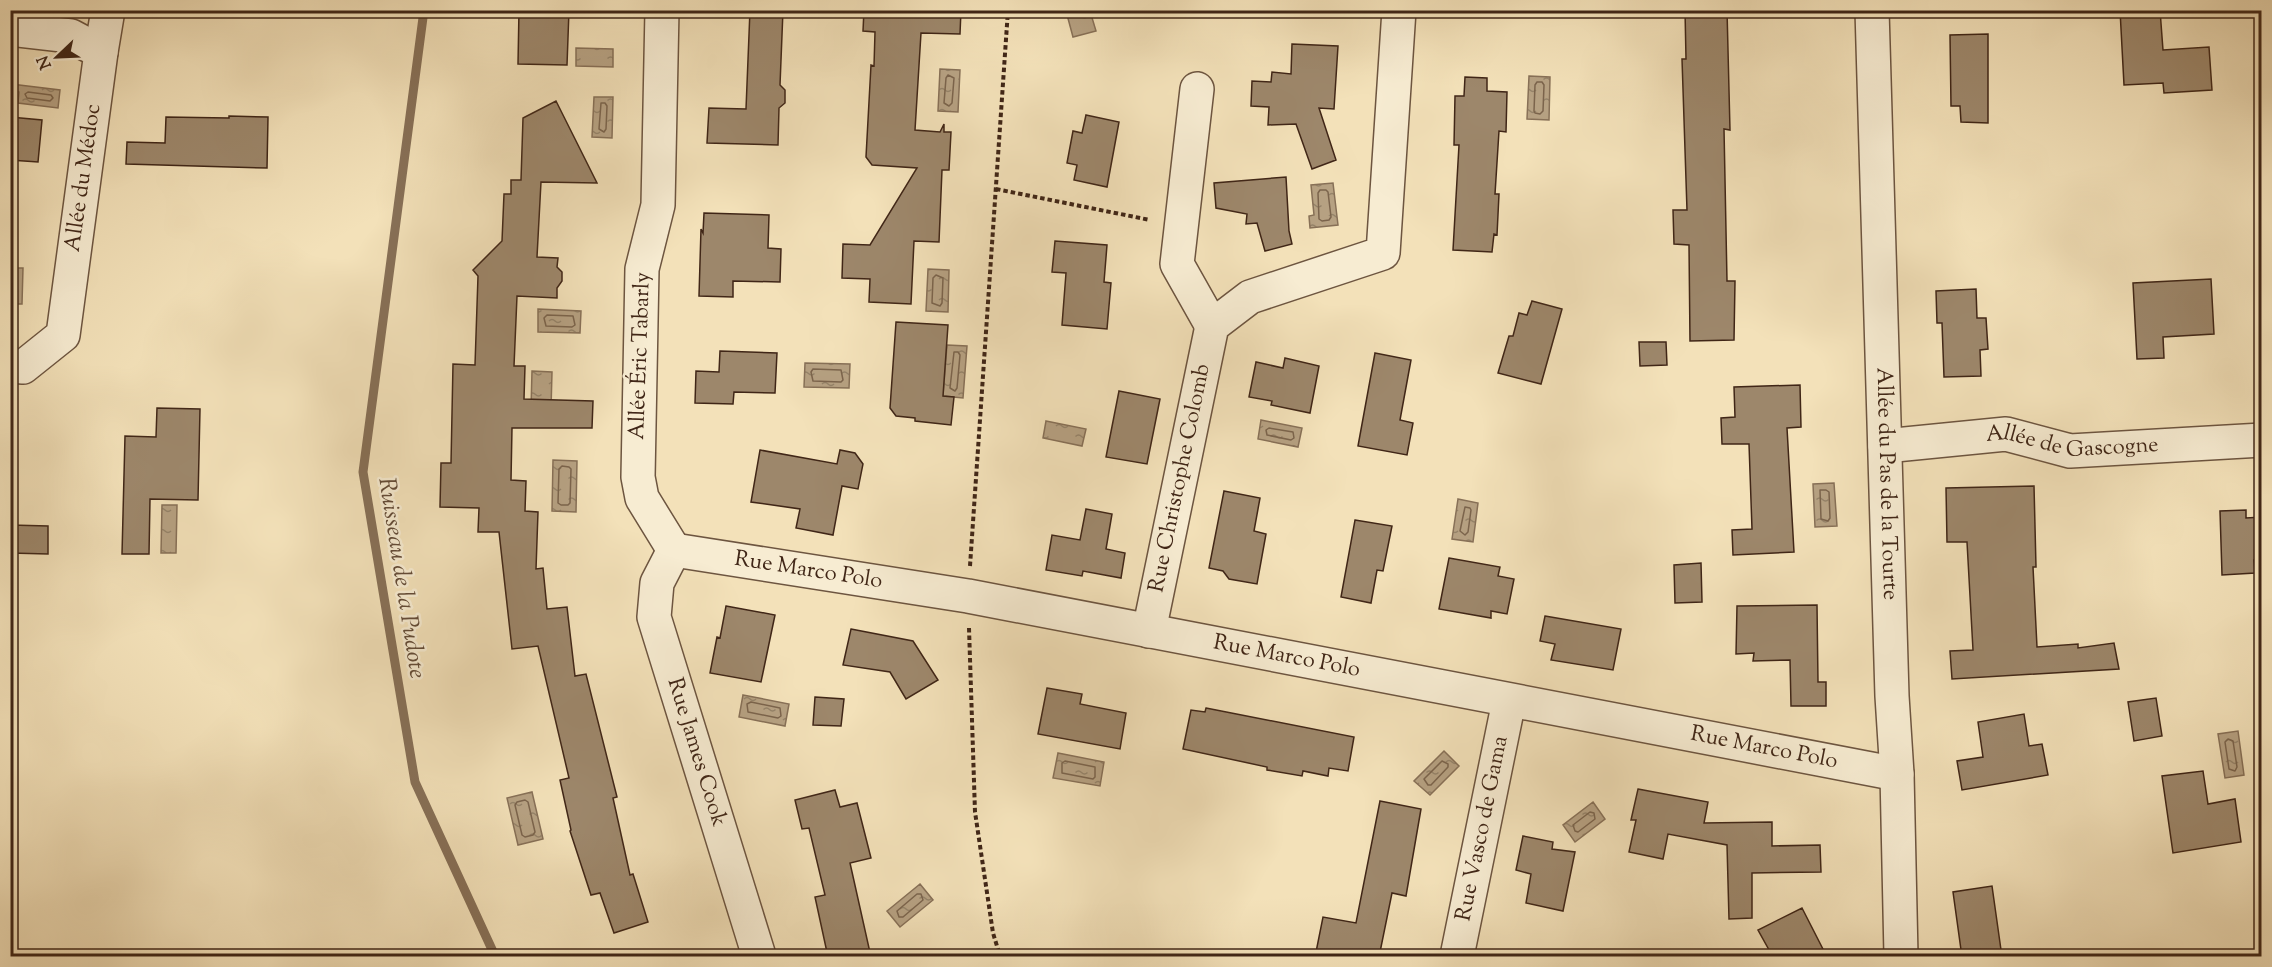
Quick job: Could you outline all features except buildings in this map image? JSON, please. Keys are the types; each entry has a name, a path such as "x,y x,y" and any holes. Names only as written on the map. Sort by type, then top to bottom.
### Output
{"street":[{"name":"Allée du Médoc","path":"10,366 23,366 63,335 108,10"},
{"name":"Allée Éric Tabarly","path":"662,10 658,205 642,269 638,477 642,498 674,550"},
{"path":"1197,89 1177,264 1212,326 1250,297 1383,253 1399,10"},
{"name":"Allée du Pas de la Tourte","path":"1872,10 1901,957"},
{"path":"10,29 71,36 101,52"},
{"name":"Rue Christophe Colomb","path":"1149,631 1212,326"},
{"name":"Allée de Gascogne","path":"1885,446 2006,434 2070,451 2262,440"},
{"name":"Rue Marco Polo","path":"674,550 968,596 1897,774"},
{"name":"Rue James Cook","path":"674,550 657,583 654,617 759,957"},
{"name":"Rue Vasco de Gama","path":"1457,957 1509,701"}],"path":[{"path":"1000,957 993,933 975,812 968,596 1008,10"},
{"path":"996,189 1180,226"}],"water":[{"path":"1066,11 1090,11 1096,31 1073,37"},
{"path":"576,48 613,49 613,67 576,66"},
{"path":"940,69 960,70 958,112 938,111"},
{"path":"1529,76 1550,77 1549,120 1527,119"},
{"path":"11,84 60,90 58,108 18,103 19,92 11,90"},
{"path":"594,97 613,97 612,138 592,137"},
{"path":"1333,183 1338,225 1310,228 1309,216 1314,215 1311,185"},
{"path":"10,268 23,268 22,304 11,304"},
{"path":"928,269 949,270 948,312 926,311"},
{"path":"538,309 581,311 580,333 538,332"},
{"path":"947,345 967,346 963,398 943,396"},
{"path":"805,363 850,364 849,388 804,387"},
{"path":"532,371 552,372 551,409 531,409"},
{"path":"1261,420 1302,428 1298,447 1258,439"},
{"path":"1046,421 1086,429 1082,446 1043,438"},
{"path":"553,460 577,461 576,512 552,511"},
{"path":"1834,483 1837,526 1815,527 1813,484"},
{"path":"1458,499 1478,503 1473,542 1452,539"},
{"path":"162,505 177,505 176,553 161,553"},
{"path":"743,695 789,704 785,726 739,717"},
{"path":"2238,731 2244,775 2225,778 2218,734"},
{"path":"1444,751 1459,766 1430,795 1414,781"},
{"path":"1058,753 1104,762 1100,786 1053,778"},
{"path":"532,792 543,839 518,845 507,798"},
{"path":"1593,802 1605,819 1575,842 1563,825"},
{"path":"920,884 933,900 900,927 887,911"}],"waterway":[{"name":"Ruisseau de la Pudote","path":"424,10 363,472 415,782 495,956"}]}
